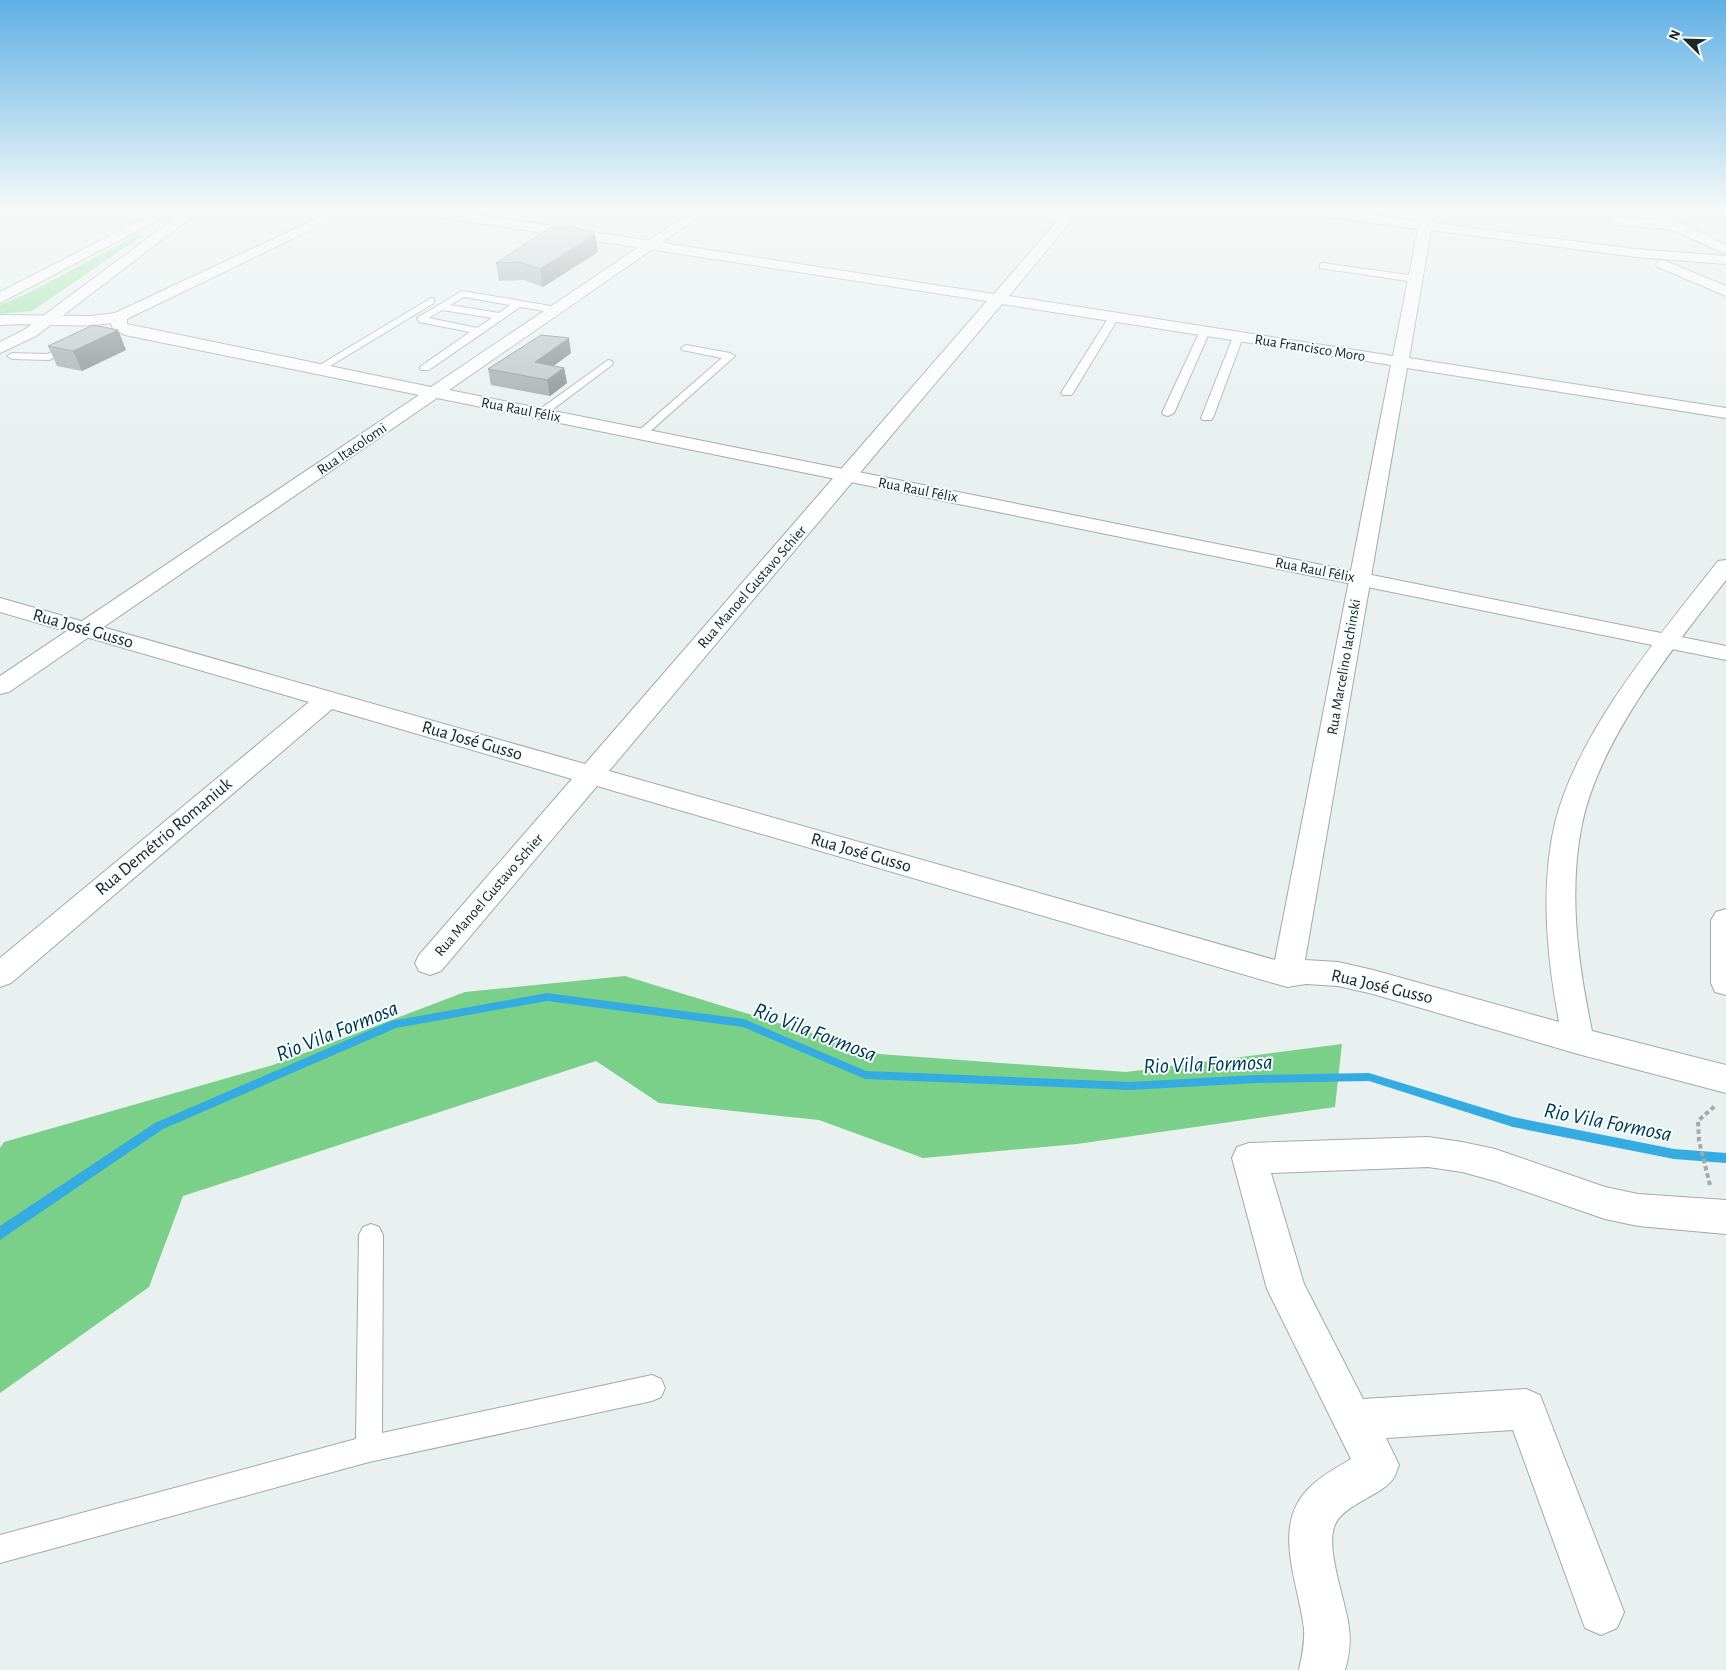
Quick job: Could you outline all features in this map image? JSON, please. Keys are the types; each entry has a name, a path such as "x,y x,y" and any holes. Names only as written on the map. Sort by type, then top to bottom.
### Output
{"street":[{"path":"0,298 20,288"},
{"path":"4,356 24,348 30,334 91,288"},
{"path":"0,320 49,319 122,324 193,288"},
{"name":"Rua Itacolomi","path":"0,687 589,288"},
{"name":"Rua Francisco Moro","path":"927,288 1726,413"},
{"name":"Rua Manoel Gustavo Schier","path":"430,963 1007,288"},
{"name":"Rua Marcelino Iachinski","path":"1287,975 1413,288"},
{"name":"Rua Raul Félix","path":"122,324 318,369 1726,654"},
{"path":"0,331 30,334"},
{"path":"1578,1041 1564,969 1561,919 1563,867 1570,820 1583,783 1603,740 1639,680 1726,566"},
{"name":"Rua José Gusso","path":"0,605 1287,975 1306,972 1338,974 1373,982 1578,1041 1722,1091"},
{"name":"Rua Demétrio Romaniuk","path":"0,975 328,699"},
{"path":"1726,920 1726,982"},
{"path":"1322,1670 1326,1661 1328,1639 1311,1553 1310,1525 1324,1504 1378,1465 1352,1420 1286,1289 1248,1158 1428,1152 1462,1157 1495,1165 1605,1203 1638,1210 1726,1217"},
{"path":"1352,1420 1526,1408 1601,1612"}],"lane":[{"path":"318,369 453,288"},
{"path":"479,331 423,320 422,318 462,294 557,310"},
{"path":"425,368 519,303"},
{"path":"442,307 500,316"},
{"path":"1067,393 1114,317"},
{"path":"105,330 122,324"},
{"path":"1168,413 1205,332"},
{"path":"1206,418 1238,337"},
{"path":"4,356 49,357 82,341"},
{"path":"641,434 730,356 686,348"},
{"path":"540,414 608,363"},
{"path":"369,1449 371,1235"},
{"path":"0,1549 192,1499 369,1449 652,1388"}],"path":[{"path":"1708,1178 1699,1141 1698,1121 1722,1091"}],"green space":[{"path":"38,288 66,288 32,311 0,314 0,305"},
{"path":"625,976 879,1054 1126,1072 1342,1044 1335,1107 1077,1144 923,1158 819,1120 659,1103 596,1061 183,1196 149,1287 0,1393 0,1148 4,1142 273,1065 465,992"}],"building":[{"path":"93,325 118,330 73,351 48,346"},
{"path":"541,335 569,338 535,362 564,368 547,380 488,369"}],"waterway":[{"name":"Rio Vila Formosa","path":"0,1235 4,1230 159,1126 395,1024 547,997 744,1023 865,1075 1130,1086 1257,1079 1369,1077 1513,1122 1674,1154 1726,1158"}]}
